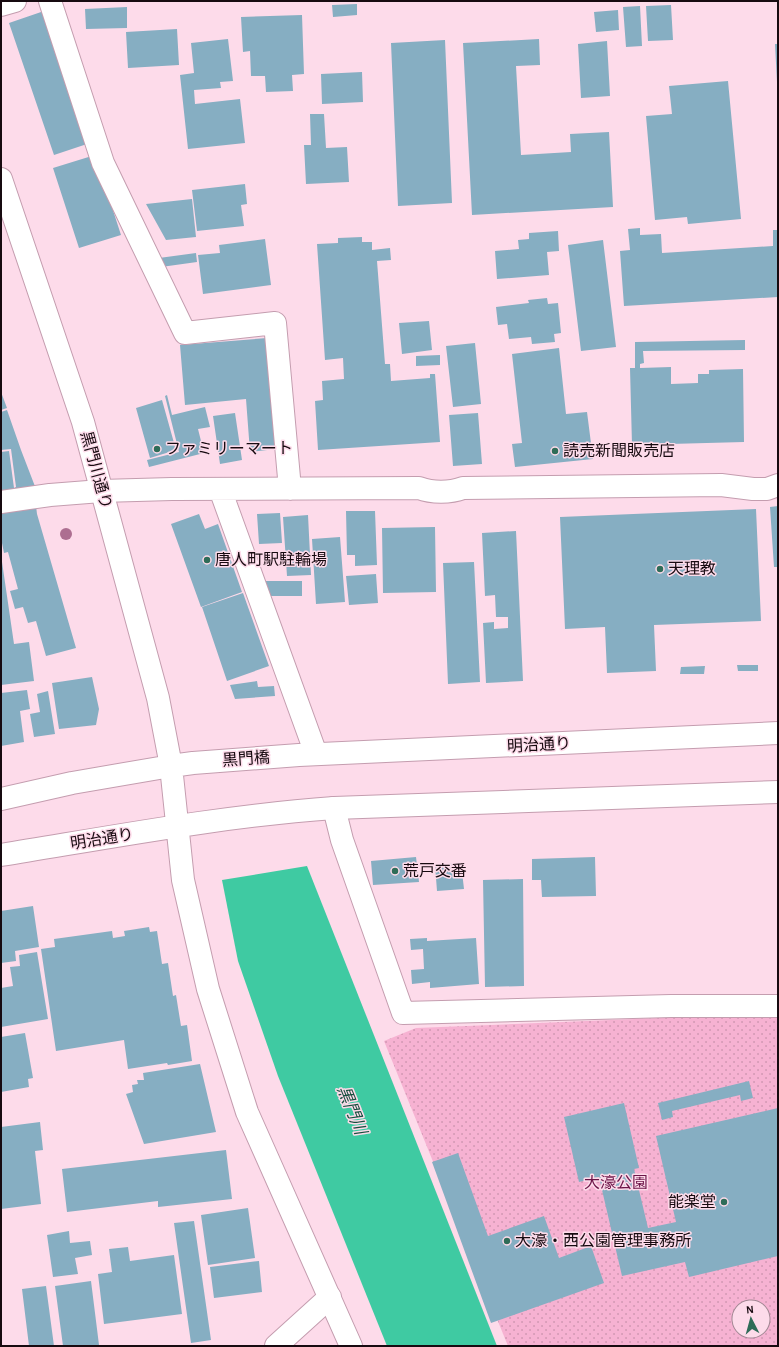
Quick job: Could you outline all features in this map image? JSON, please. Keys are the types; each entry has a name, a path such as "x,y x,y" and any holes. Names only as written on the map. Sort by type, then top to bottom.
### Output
{"street":[{"path":"1,5 15,1"},
{"path":"50,1 103,163 185,333 275,323 290,488"},
{"name":"黒門川通り","path":"1,179 83,422 158,698 171,766 183,880 208,989 247,1112 351,1346"},
{"path":"1,502 50,495 101,491 290,488 419,488 427,491 456,491 462,488 721,486 767,489 778,485"},
{"path":"220,489 307,755"},
{"name":"明治通り","path":"307,755 778,733"},
{"name":"黒門橋","path":"171,766 193,763 307,755"},
{"path":"1,799 171,766"},
{"path":"778,792 334,808 342,840 403,1013 671,1006 778,1006"},
{"name":"明治通り","path":"1,855 204,822 303,810 334,808"},
{"path":"276,1346 330,1297"}],"green space":[{"name":"大濠公園","path":"659,1018 778,1018 778,1346 508,1346 384,1041 416,1028"}],"water":[{"name":"黒門川","path":"307,866 497,1346 387,1346 278,1076 238,961 222,880"}],"building":[{"path":"357,4 357,15 333,17 332,5"},
{"path":"671,5 673,40 648,41 646,6"},
{"path":"640,6 642,46 626,47 623,7"},
{"path":"127,7 127,28 86,29 85,9"},
{"path":"618,10 619,30 596,32 594,12"},
{"path":"44,11 90,143 54,155 9,23"},
{"path":"302,15 304,74 292,75 293,91 266,92 265,76 251,76 250,51 243,52 241,17"},
{"path":"177,29 179,65 128,68 126,32"},
{"path":"228,39 233,81 220,82 221,88 194,90 195,104 240,99 245,143 188,149 180,75 194,73 191,43"},
{"path":"539,39 540,65 516,66 521,155 571,152 570,134 609,132 613,207 472,215 463,43"},
{"path":"445,40 452,203 398,206 391,43"},
{"path":"607,41 610,96 581,98 578,44"},
{"path":"775,44 778,44 778,82 777,82"},
{"path":"362,72 363,102 322,104 321,74"},
{"path":"728,81 741,219 688,224 687,217 655,220 646,116 672,114 669,86"},
{"path":"310,114 324,114 326,148 347,147 349,182 306,184 304,145 311,145"},
{"path":"95,155 121,235 79,248 53,168"},
{"path":"245,184 247,204 241,205 244,226 197,231 192,190"},
{"path":"192,199 196,237 166,240 146,204"},
{"path":"640,228 640,235 661,234 662,253 773,246 773,230 778,230 778,297 624,306 620,251 630,250 628,229"},
{"path":"558,231 559,251 547,252 549,275 497,279 495,251 519,249 518,240 529,239 529,233"},
{"path":"362,237 362,242 372,242 372,250 390,248 391,260 377,261 385,364 390,364 391,381 430,378 430,374 435,374 440,442 318,450 315,401 323,400 322,381 344,379 343,358 325,360 317,244 338,243 338,238"},
{"path":"265,239 271,285 203,294 198,255 220,253 219,245"},
{"path":"603,240 616,347 581,351 568,245"},
{"path":"196,253 197,262 161,267 159,258"},
{"path":"547,298 548,304 558,303 561,333 554,334 555,342 532,344 531,337 509,339 507,324 498,325 496,307 529,303 528,300"},
{"path":"429,321 432,350 402,354 399,323"},
{"path":"267,338 276,449 250,452 246,399 185,405 180,345"},
{"path":"745,340 745,350 643,351 644,363 640,364 640,368 671,367 671,384 698,383 698,374 709,374 709,370 743,369 744,442 632,445 630,368 635,368 635,342"},
{"path":"475,343 481,404 453,407 446,346"},
{"path":"559,348 566,414 587,412 593,459 515,467 512,444 522,443 512,354"},
{"path":"440,355 440,365 416,366 416,356"},
{"path":"1,392 7,408 1,410"},
{"path":"167,395 172,415 205,407 210,427 198,429 204,453 149,467 147,460 179,452 165,396"},
{"path":"162,400 176,450 150,458 136,408"},
{"path":"7,410 36,489 34,489 37,514 76,648 46,656 36,621 28,623 23,607 15,609 10,591 18,589 8,552 4,553 1,538 1,452 9,451 14,488 16,487 11,449 1,450 1,412"},
{"path":"235,413 242,460 220,464 213,416"},
{"path":"478,413 482,464 453,466 449,415"},
{"path":"778,506 778,567 774,567 770,507"},
{"name":"天理教","path":"756,509 761,621 654,625 656,671 607,673 605,627 565,629 560,517"},
{"path":"346,511 375,511 377,565 355,566 355,555 347,555"},
{"path":"280,513 282,543 259,544 257,514"},
{"name":"唐人町駅駐輪場","path":"199,514 205,529 218,524 242,592 201,607 171,524"},
{"path":"308,515 311,575 287,576 283,517"},
{"path":"435,527 436,592 383,593 382,528"},
{"path":"516,531 523,681 486,683 483,623 494,622 494,629 508,628 508,617 496,617 495,595 485,596 482,533"},
{"path":"340,537 345,602 316,604 312,539"},
{"path":"1,555 14,644 29,642 34,681 1,685"},
{"path":"474,562 480,682 448,684 443,563"},
{"path":"376,574 378,603 349,605 346,576"},
{"path":"265,581 302,581 302,596 265,596"},
{"path":"243,593 269,666 227,681 202,607"},
{"path":"737,665 758,665 758,671 738,671"},
{"path":"705,666 704,674 680,674 681,667"},
{"path":"92,677 99,709 96,725 59,729 52,683"},
{"path":"257,681 258,687 274,686 275,696 235,699 230,685"},
{"path":"27,690 30,709 20,711 24,742 1,746 1,693"},
{"path":"48,691 55,734 34,737 30,714 40,712 37,694"},
{"name":"荒戸交番","path":"416,857 419,882 373,885 371,861"},
{"path":"595,857 596,896 542,897 541,880 532,880 532,859"},
{"path":"461,863 464,889 437,891 435,865"},
{"path":"523,879 524,986 485,987 483,880"},
{"path":"33,906 39,947 15,951 16,961 1,963 1,911"},
{"path":"149,927 150,932 157,931 162,964 168,963 173,996 176,995 181,1026 187,1025 192,1061 128,1069 124,1040 56,1051 41,949 55,947 54,939 112,931 113,938 125,936 124,931"},
{"path":"427,938 427,941 476,938 479,984 430,988 430,982 412,984 411,970 424,969 423,949 411,950 410,939"},
{"path":"37,952 48,1019 1,1027 1,988 13,986 10,967 20,966 19,955"},
{"path":"25,1033 33,1078 28,1079 29,1087 1,1092 1,1037"},
{"path":"200,1064 216,1132 144,1144 126,1094 133,1092 132,1085 138,1084 137,1080 144,1080 143,1073"},
{"path":"749,1081 753,1098 741,1101 740,1095 672,1111 673,1117 662,1120 658,1103"},
{"name":"能楽堂","path":"624,1103 639,1168 634,1169 648,1228 676,1222 656,1136 778,1108 778,1256 689,1277 685,1262 622,1276 599,1177 579,1182 564,1117"},
{"path":"40,1122 43,1150 35,1151 41,1204 1,1209 1,1127"},
{"path":"226,1150 232,1199 158,1207 158,1201 67,1212 62,1169"},
{"name":"大濠・西公園管理事務所","path":"458,1153 488,1236 544,1216 559,1258 591,1246 604,1283 491,1323 432,1162"},
{"path":"248,1208 255,1258 208,1265 201,1215"},
{"path":"194,1221 211,1340 191,1343 174,1223"},
{"path":"69,1231 70,1243 90,1241 92,1255 75,1258 78,1274 53,1277 47,1235"},
{"path":"128,1247 130,1261 174,1255 182,1314 104,1324 98,1274 112,1272 109,1249"},
{"path":"259,1261 262,1292 214,1298 210,1267"},
{"path":"91,1281 99,1345 63,1346 55,1286"},
{"path":"46,1286 54,1346 29,1346 22,1289"}],"place":[{"name":"ファミリーマート","path":"157,449"},
{"name":"読売新聞販売店","path":"555,451"},
{"name":"唐人町駅駐輪場","path":"207,560"},
{"name":"天理教","path":"660,569"},
{"name":"荒戸交番","path":"395,871"},
{"name":"能楽堂","path":"724,1202"},
{"name":"大濠・西公園管理事務所","path":"507,1241"}]}
